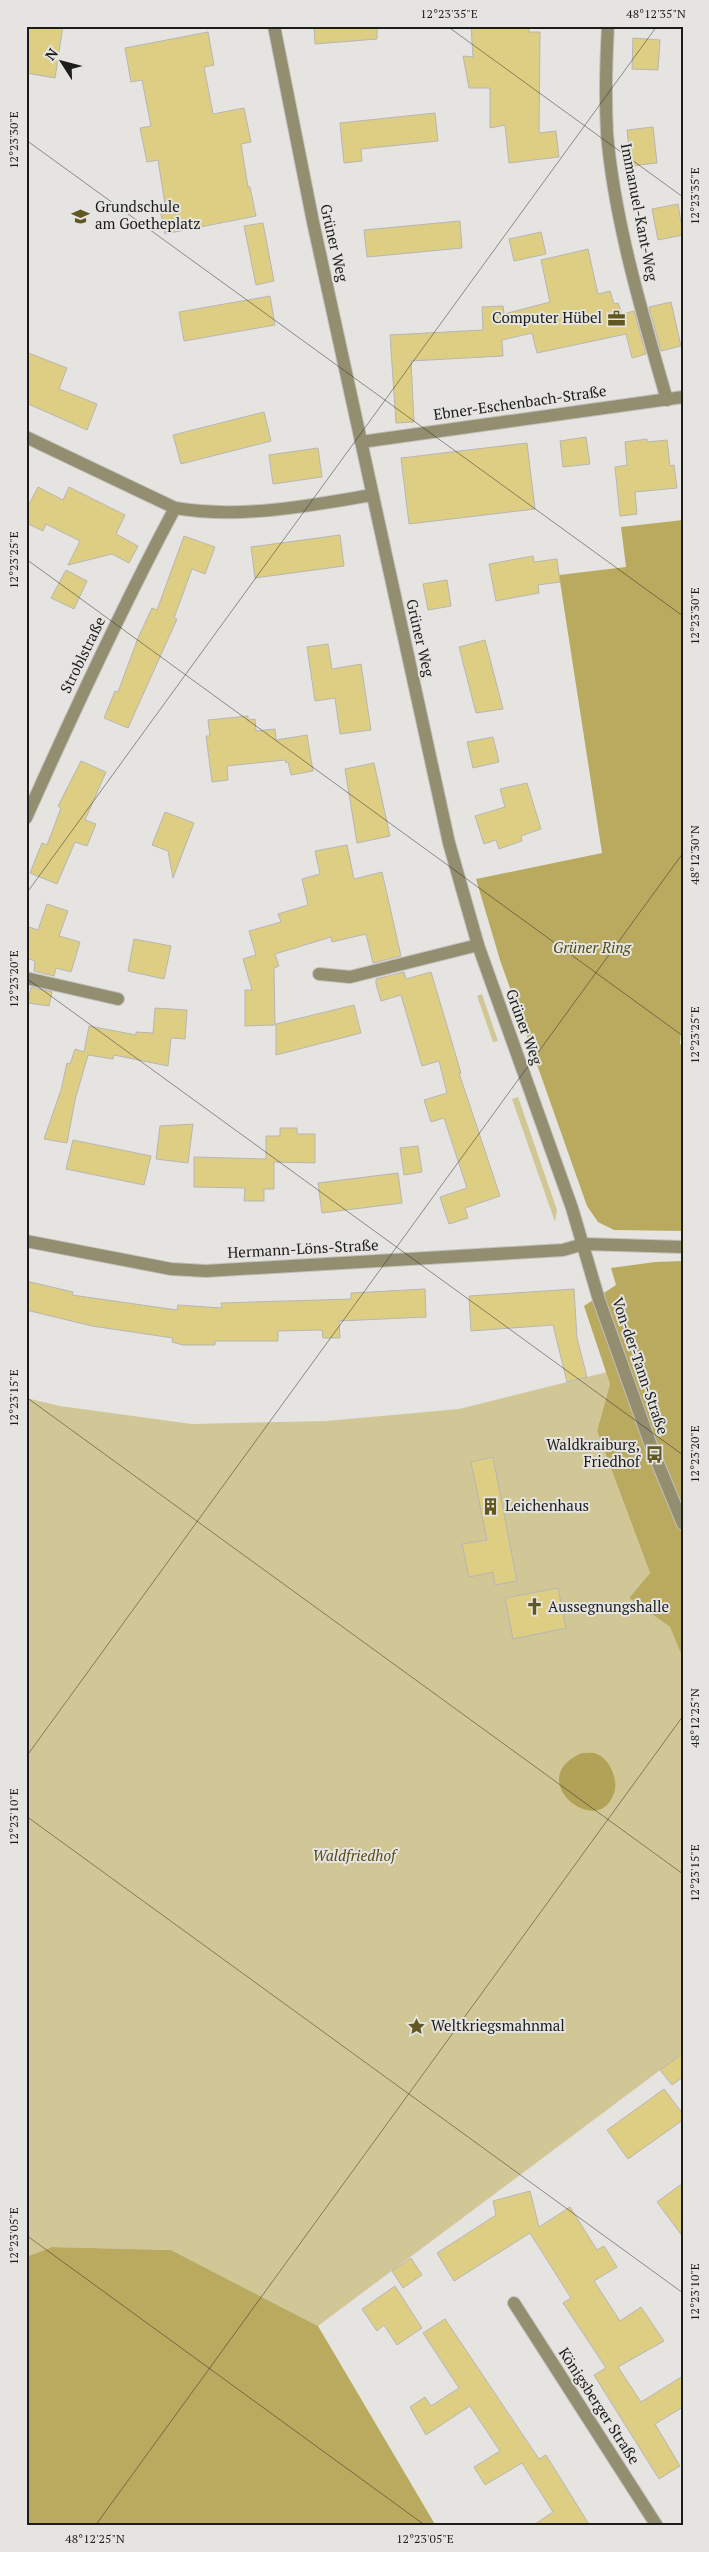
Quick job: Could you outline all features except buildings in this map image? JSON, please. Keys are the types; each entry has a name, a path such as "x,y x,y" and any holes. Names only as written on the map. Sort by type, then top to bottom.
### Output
{"street":[{"name":"Grüner Weg","path":"274,26 313,222 449,842 478,946 584,1244"},
{"name":"Immanuel-Kant-Weg","path":"608,26 607,133 612,176 632,264 667,400"},
{"name":"Ebner-Eschenbach-Straße","path":"361,442 683,397"},
{"path":"26,437 175,508 200,512 233,513 283,509 372,495"},
{"name":"Stroblstraße","path":"26,818 137,580 175,508"},
{"path":"319,974 350,977 478,946"},
{"path":"26,978 118,999"},
{"name":"Hermann-Löns-Straße","path":"26,1241 171,1269 206,1271 563,1250 584,1244 683,1247"},
{"name":"Von-der-Tann-Straße","path":"584,1244 608,1326 654,1454 683,1524"},
{"name":"Königsberger Straße","path":"514,2303 657,2526"}],"green space":[{"name":"Grüner Ring","path":"683,520 683,1007 680,1044 683,1045 683,1231 614,1230 598,1222 587,1206 500,960 476,879 602,853 559,575 626,567 621,527"},
{"path":"482,994 498,1041 493,1042 477,996"},
{"path":"518,1097 557,1210 555,1222 512,1099"},
{"path":"683,1261 683,1659 670,1627 629,1598 650,1573 597,1431 610,1384 584,1306 616,1285 611,1268 655,1262"},
{"name":"Waldfriedhof","path":"607,1372 610,1384 597,1431 650,1573 629,1598 670,1627 683,1659 683,2053 318,2326 171,2250 52,2247 26,2257 26,1398 60,1406 192,1424 326,1421 459,1409"},
{"path":"52,2247 171,2250 318,2326 436,2526 26,2526 26,2257"}],"shaded area":[{"path":"582,1753 594,1753 602,1757 609,1765 614,1777 614,1793 606,1806 594,1811 581,1808 570,1801 561,1790 559,1777 565,1764"}],"place":[{"name":"Grundschule am Goetheplatz","path":"81,216"},
{"name":"Computer Hübel","path":"616,318"},
{"name":"Waldkraiburg, Friedhof","path":"654,1454"},
{"name":"Leichenhaus","path":"491,1506"},
{"name":"Aussegnungshalle","path":"534,1607"},
{"name":"Weltkriegsmahnmal","path":"417,2026"}]}
